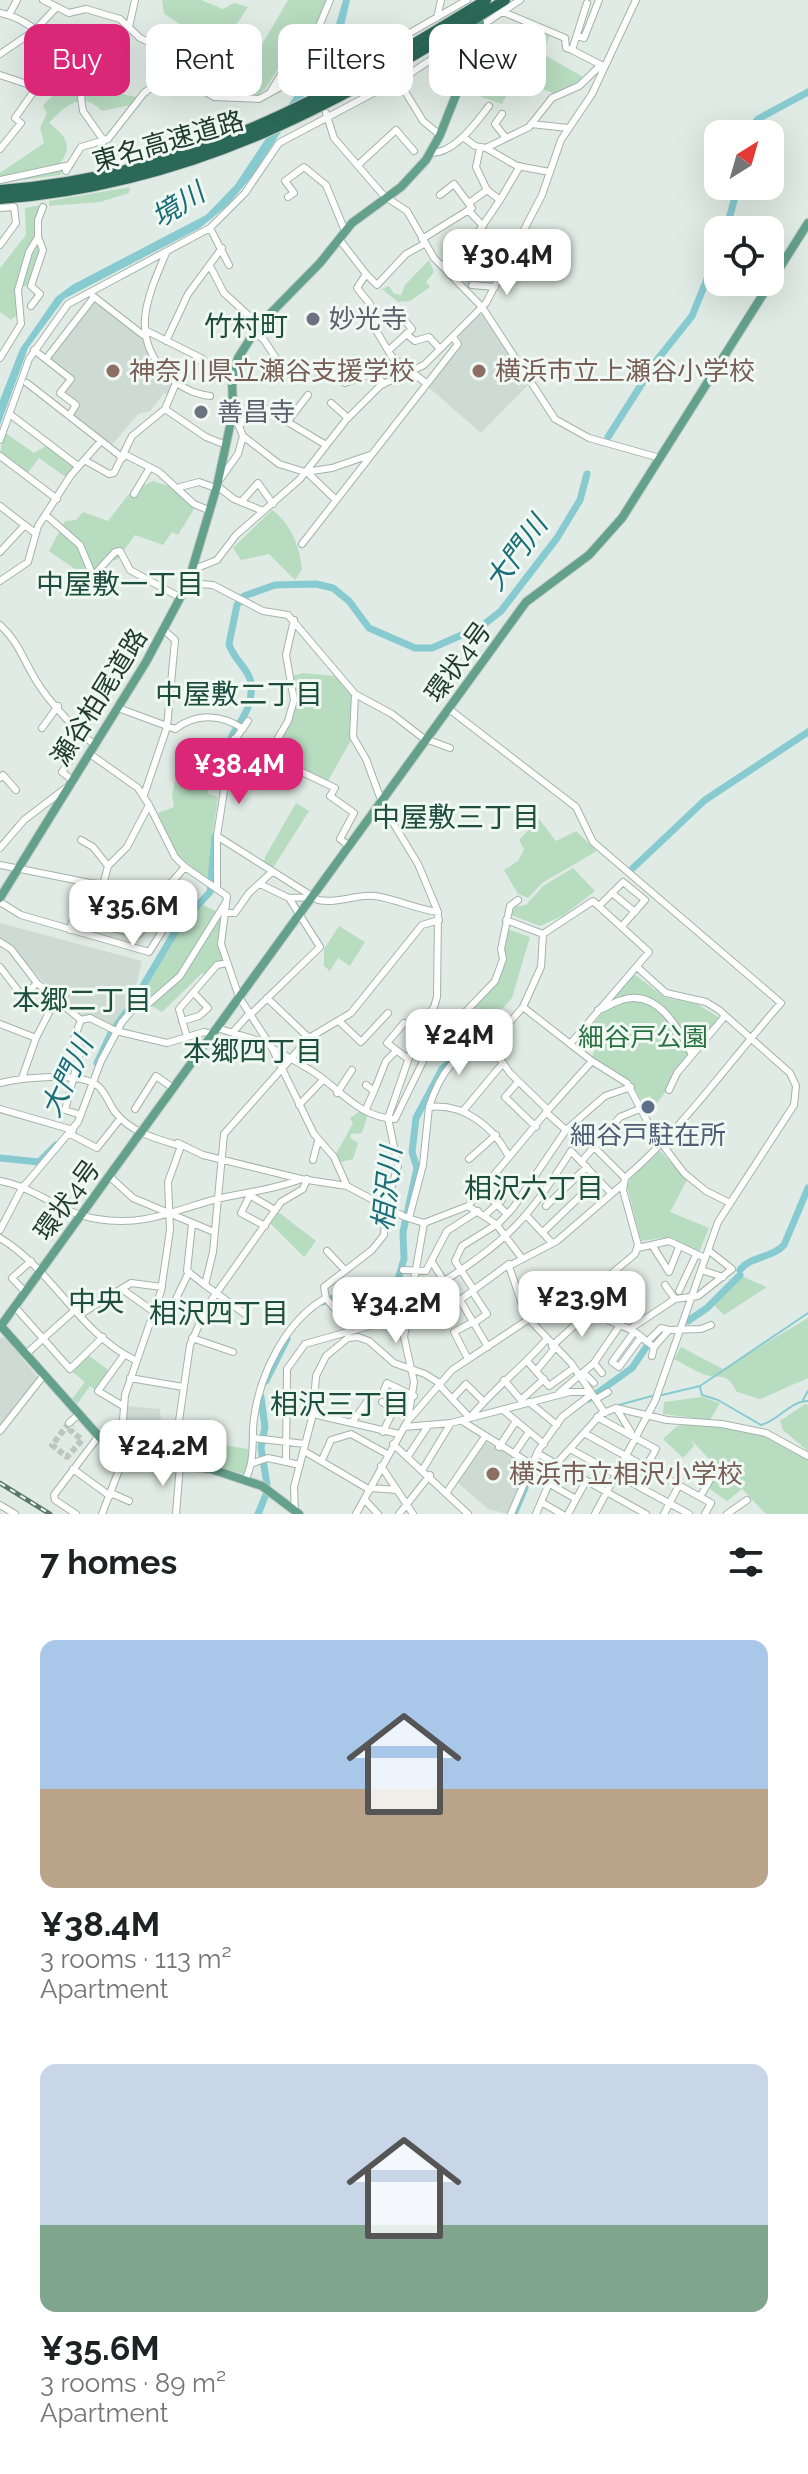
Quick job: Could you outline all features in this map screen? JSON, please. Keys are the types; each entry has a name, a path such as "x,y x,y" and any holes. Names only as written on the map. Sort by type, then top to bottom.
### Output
{"highway":[{"name":"東名高速道路","path":"0,190 68,182 135,168 207,147 274,120 362,76 486,0"},
{"name":"東名高速道路","path":"0,199 69,191 138,177 265,135 410,59 505,0"}],"main road":[{"name":"瀬谷柏尾道路","path":"0,900 66,788 118,708 188,583 226,445 233,412 232,378 238,358 256,328 345,231 413,176 440,135 454,96"},
{"name":"環状4号","path":"0,1326 526,602 581,561 611,533 808,223"},
{"path":"0,1326 119,1459 211,1469 270,1490 297,1513"}],"street":[{"path":"9,15 17,0"},
{"path":"43,0 71,13 83,9 118,18 125,24"},
{"path":"82,0 83,9"},
{"path":"130,24 135,0"},
{"path":"271,91 292,56 317,32 330,0"},
{"path":"437,18 441,0"},
{"path":"217,97 253,100 299,80 317,90 403,42 467,0"},
{"path":"483,24 520,0"},
{"path":"577,36 584,38 599,0"},
{"path":"192,570 217,560 236,535 305,472 348,418 384,384 424,365 482,307 517,245 568,128 592,94 602,65 636,0"},
{"path":"572,50 587,3"},
{"path":"41,24 57,7"},
{"path":"503,12 565,38 566,48 602,65"},
{"path":"0,13 24,25"},
{"path":"130,28 146,41"},
{"path":"0,54 24,38"},
{"path":"500,200 487,190 476,167 483,148 531,124 552,98 579,86 602,65"},
{"path":"0,75 24,83"},
{"path":"0,180 68,168 85,144 104,141 146,91"},
{"path":"0,149 21,123 15,118 30,96"},
{"path":"82,96 83,111 104,141"},
{"path":"0,439 34,350 63,308 87,292 210,228 245,193 279,143 366,96"},
{"path":"408,96 423,121 440,135"},
{"path":"430,153 439,153 463,137 489,106"},
{"path":"502,114 495,124 506,138"},
{"path":"327,116 334,138 389,198 407,211 423,242 482,307 555,419 589,438 660,458"},
{"path":"531,124 568,128"},
{"path":"358,165 396,130 414,151"},
{"path":"463,137 520,166 550,172"},
{"path":"442,265 454,262 453,256 470,244 520,166"},
{"path":"288,197 294,193 285,181 304,167 326,185 345,231"},
{"path":"440,195 454,184 483,226"},
{"path":"339,239 377,285 406,254 487,190"},
{"path":"0,208 14,207 16,223 0,245"},
{"path":"31,306 40,294 31,286 43,250 38,237 38,220 43,207"},
{"path":"210,228 229,265"},
{"path":"502,236 517,245"},
{"path":"0,358 21,324 18,290 29,252 38,237"},
{"path":"166,341 192,287 211,268 222,248"},
{"path":"166,253 147,298 144,333 149,353 176,383 210,396"},
{"path":"211,268 224,293 256,328 285,372"},
{"path":"366,274 357,288 368,298 371,322 408,372 426,383"},
{"path":"472,285 495,287"},
{"path":"87,292 144,333 166,341 199,358 216,373 232,378"},
{"path":"46,359 94,297"},
{"path":"389,350 412,327 402,317"},
{"path":"406,334 415,341 429,337 440,349"},
{"path":"302,544 458,344 453,337"},
{"path":"34,350 71,379 60,393 76,405 69,416"},
{"path":"86,461 111,475 124,456 132,436 165,409 176,383 199,358"},
{"path":"319,378 365,368"},
{"path":"345,383 374,373 384,384"},
{"path":"27,383 101,441 180,487 194,504 208,510"},
{"path":"0,439 11,415 17,390"},
{"path":"288,421 308,395"},
{"path":"241,424 256,403 326,445"},
{"path":"331,403 348,418"},
{"path":"165,409 206,437 226,445"},
{"path":"217,485 238,454 243,436 241,424 233,412"},
{"path":"11,415 78,466"},
{"path":"243,436 279,464 305,472 336,500"},
{"path":"0,581 28,562 35,533 78,466 86,461 101,441"},
{"path":"305,472 332,468 370,455"},
{"path":"0,456 57,499"},
{"path":"134,494 149,469"},
{"path":"180,487 199,482 217,485 241,502 263,511"},
{"path":"241,502 258,483 273,504"},
{"path":"0,506 35,533"},
{"path":"47,516 80,545 93,576 115,552 120,551 130,570 181,598"},
{"path":"0,552 25,525"},
{"path":"188,583 213,585 263,611 294,620 311,646 355,694 392,714 427,740 450,748"},
{"path":"271,760 274,745 288,721 294,700 286,655 294,620"},
{"path":"0,625 14,640 37,683 79,735 144,795 162,824 175,857 227,896 221,944 239,997 270,1046 318,1141 347,1186"},
{"path":"144,795 167,727 175,640 164,630"},
{"path":"355,694 353,737 366,759 381,802 418,864 439,920 434,1007 420,1026 388,1118 398,1166 387,1207 384,1235 372,1250 324,1287 334,1308 365,1298 396,1293 409,1310"},
{"path":"42,728 58,706"},
{"path":"118,708 175,729 198,717 222,718 241,727"},
{"path":"449,709 576,807 593,842 781,1003 662,1145 624,1181 552,1243 509,1264 460,1300 488,1347"},
{"path":"214,887 217,836 234,739 248,721"},
{"path":"234,739 271,760 335,788 330,796 354,813 340,839 349,846"},
{"path":"69,765 62,772 72,780"},
{"path":"1,775 16,790"},
{"path":"0,848 24,820 66,788"},
{"path":"103,885 108,866 127,847 149,805"},
{"path":"217,836 231,842 312,897 332,903 356,897 379,897 438,912"},
{"path":"81,840 93,847 108,866"},
{"path":"0,865 158,892 168,887 185,867"},
{"path":"224,913 235,913 249,893 272,872"},
{"path":"599,906 623,882 645,900 623,925"},
{"path":"260,884 289,898 312,897"},
{"path":"0,900 21,915 149,952 185,895 168,887"},
{"path":"612,893 635,912"},
{"path":"234,1031 320,947 289,898"},
{"path":"136,949 139,934 166,899 178,907"},
{"path":"81,1020 90,1018 115,1030 167,1043 215,1031 234,1031 270,1046 323,1080 337,1093 366,1109 395,1119 428,1051 495,981 503,959 506,920 510,906 518,900"},
{"path":"543,934 593,901 648,949 648,955 570,1044"},
{"path":"0,1230 23,1186 81,1115 91,1082 115,1030 135,1007 148,1004 180,976 226,902"},
{"path":"70,930 73,919 139,934"},
{"path":"205,1285 211,1270 219,1158 224,1134 288,1058 309,1038 340,1022 422,925 439,920"},
{"path":"506,920 543,934"},
{"path":"399,1224 406,1217 423,1165 429,1107 443,1073 472,1047 490,1045 523,1007 541,967 543,934"},
{"path":"0,942 11,949 37,983 81,1020"},
{"path":"187,1037 179,1009 217,965 227,963"},
{"path":"0,967 23,997 37,983"},
{"path":"595,1514 633,1437 649,1416 708,1250 730,1203 794,1105 797,1093 790,1073 725,1016 706,1002 666,993 637,967"},
{"path":"182,1021 199,1016 208,1008 195,994"},
{"path":"267,998 309,1038"},
{"path":"598,1010 623,998 651,1003 667,1014 679,1028 692,1055"},
{"path":"22,1078 36,1038 56,999"},
{"path":"523,1007 631,1087 662,1145 690,1179 730,1203"},
{"path":"340,1022 361,1042 388,1013"},
{"path":"669,1090 692,1055 725,1016"},
{"path":"81,1020 74,1043 81,1049 76,1080 65,1110 81,1115"},
{"path":"404,1023 387,1043 408,1059"},
{"path":"0,1024 36,1038"},
{"path":"490,1045 518,1082 566,1130"},
{"path":"366,1109 386,1061 395,1052"},
{"path":"0,1083 22,1078 91,1082 101,1088 120,1119 146,1136 219,1158 347,1186 424,1223 468,1206 592,1061"},
{"path":"463,1111 503,1063"},
{"path":"337,1093 352,1070"},
{"path":"135,1109 156,1076 173,1088"},
{"path":"299,1105 323,1080"},
{"path":"518,1082 505,1097 536,1127"},
{"path":"366,1085 374,1091"},
{"path":"468,1359 454,1332 487,1314 455,1261 462,1246 507,1214 566,1130 605,1096 631,1087"},
{"path":"429,1107 452,1107 490,1126 509,1157"},
{"path":"546,1206 584,1165 620,1117 642,1108"},
{"path":"0,1109 71,1130 99,1148 120,1119"},
{"path":"141,1132 181,1146"},
{"path":"469,1159 496,1135"},
{"path":"313,1160 318,1141"},
{"path":"102,1514 119,1459 123,1406 130,1378 162,1287 171,1216 168,1182 181,1146"},
{"path":"595,1148 624,1181 638,1248"},
{"path":"432,1262 444,1281 507,1238 539,1200 571,1151 611,1193"},
{"path":"109,1176 133,1198 214,1232"},
{"path":"0,1181 23,1186 81,1215 99,1220 137,1220 171,1216 215,1200 250,1196 304,1179"},
{"path":"179,1421 192,1338 216,1293 275,1210 288,1196 303,1189 304,1179"},
{"path":"543,1232 598,1179"},
{"path":"482,1190 500,1202 507,1214"},
{"path":"250,1196 275,1210"},
{"path":"250,1196 241,1213 265,1226"},
{"path":"539,1200 557,1218"},
{"path":"403,1270 426,1271 447,1231 500,1202"},
{"path":"468,1206 496,1224 521,1257"},
{"path":"526,1215 552,1243"},
{"path":"437,1217 447,1231"},
{"path":"406,1424 414,1396 413,1370 404,1343 424,1223"},
{"path":"171,1309 189,1272 192,1224"},
{"path":"0,1238 31,1261 103,1337 135,1360"},
{"path":"356,1514 399,1434 452,1370 529,1319 596,1294 638,1248 667,1241 705,1258"},
{"path":"652,1245 669,1272 679,1247"},
{"path":"708,1250 732,1269 691,1298 675,1299 632,1331 612,1362 619,1367 661,1328 669,1330 711,1325"},
{"path":"327,1251 344,1269"},
{"path":"679,1291 696,1255"},
{"path":"25,1292 12,1278 31,1261"},
{"path":"509,1264 529,1319 543,1330 546,1340 582,1376 594,1383"},
{"path":"701,1270 723,1277"},
{"path":"189,1272 245,1314"},
{"path":"26,1354 78,1312 122,1289 137,1282 162,1287"},
{"path":"665,1285 675,1299"},
{"path":"122,1289 154,1312"},
{"path":"365,1298 381,1324"},
{"path":"588,1298 600,1315 648,1343 652,1356"},
{"path":"245,1480 260,1439 259,1394 299,1315 328,1300"},
{"path":"355,1330 350,1319 400,1300"},
{"path":"15,1307 70,1369 103,1337"},
{"path":"286,1459 284,1425 289,1363 309,1341 381,1324 409,1310"},
{"path":"536,1371 553,1347 575,1325 600,1315"},
{"path":"552,1397 582,1376 618,1328"},
{"path":"192,1338 233,1352"},
{"path":"297,1513 293,1493 313,1414 316,1376 322,1361 348,1338 369,1341 394,1363 440,1385 470,1418"},
{"path":"470,1418 483,1401 546,1340"},
{"path":"123,1406 98,1391 124,1355"},
{"path":"277,1358 289,1363"},
{"path":"527,1361 549,1386 574,1368"},
{"path":"594,1363 602,1373"},
{"path":"0,1431 44,1375"},
{"path":"582,1376 605,1413"},
{"path":"130,1378 183,1387"},
{"path":"524,1402 544,1379"},
{"path":"504,1380 524,1402 557,1425"},
{"path":"384,1390 387,1383 414,1396"},
{"path":"452,1399 466,1384 483,1401"},
{"path":"406,1424 428,1426 462,1421 524,1402 580,1390 593,1395"},
{"path":"511,1514 531,1464 557,1425 593,1395 608,1392"},
{"path":"353,1421 369,1399"},
{"path":"382,1402 394,1409 383,1432"},
{"path":"616,1408 633,1437"},
{"path":"536,1514 556,1465 597,1417 616,1408 649,1416 722,1424 766,1433 808,1456"},
{"path":"503,1410 544,1444"},
{"path":"313,1414 399,1434"},
{"path":"70,1424 78,1415"},
{"path":"597,1417 656,1449 646,1467"},
{"path":"462,1421 484,1438 531,1464"},
{"path":"499,1447 516,1421"},
{"path":"423,1469 451,1423"},
{"path":"408,1456 428,1426"},
{"path":"514,1454 529,1432"},
{"path":"584,1433 711,1503 707,1510 718,1514"},
{"path":"322,1460 331,1440 351,1434 387,1454"},
{"path":"76,1514 54,1497 98,1437"},
{"path":"447,1492 484,1438"},
{"path":"260,1439 287,1442 304,1448 371,1489 397,1490"},
{"path":"393,1444 430,1475 468,1514"},
{"path":"570,1449 689,1514"},
{"path":"538,1454 646,1514"},
{"path":"253,1463 262,1459 286,1459 300,1465"},
{"path":"176,1514 180,1465"},
{"path":"381,1466 413,1514"},
{"path":"73,1469 110,1495 129,1501"},
{"path":"399,1514 430,1475"},
{"path":"700,1497 711,1478"},
{"path":"541,1502 565,1514 586,1481"},
{"path":"548,1483 576,1499"},
{"path":"664,1514 679,1485"},
{"path":"365,1500 378,1514"},
{"path":"729,1514 747,1500"},
{"path":"621,1514 627,1504"},
{"path":"0,1505 15,1514"}],"shaded area":[{"name":"神奈川県立瀬谷支援学校","path":"94,299 141,335 148,354 173,383 169,396 164,393 150,411 138,414 111,446 72,415 79,404 63,393 75,378 48,357"},
{"name":"横浜市立上瀬谷小学校","path":"478,315 484,315 529,384 481,433 426,385 461,342 459,335"},
{"path":"0,923 142,961 133,998 112,1027 99,1018 80,1015 57,998 18,953 0,938"},
{"path":"615,1274 636,1295 615,1324 591,1299"},
{"path":"0,1338 6,1338 39,1379 0,1428"},
{"path":"127,1406 160,1409 161,1421 209,1424 209,1466 124,1458 121,1454"},
{"name":"横浜市立相沢小学校","path":"484,1441 529,1466 508,1514 488,1509 456,1481"}],"green space":[{"path":"162,0 201,0 223,9 234,3 248,7 237,24 179,24 164,14"},
{"path":"288,0 326,0 317,24 278,24 278,69 262,92 262,45"},
{"path":"546,56 585,78 555,94 546,90"},
{"path":"53,96 136,97 131,105 102,111 88,102 68,106 49,123 66,142 66,152 59,165 64,168 60,175 0,183 0,173 44,143 40,128 47,113 43,106"},
{"path":"481,96 506,96 502,104"},
{"path":"130,187 129,193 100,202 49,206 49,201"},
{"path":"41,205 36,227 42,249 28,285 16,290 19,313 11,320 0,312 0,268 26,235 25,208"},
{"path":"484,228 492,233 488,241 493,254 481,271 480,280 472,284 472,289 456,272 480,256 475,244"},
{"path":"429,260 434,272 426,282 430,287 410,301 398,302 382,289 389,286 394,294 401,295 405,285"},
{"path":"4,432 34,453 49,444 76,465 67,478 39,458 27,474 0,454"},
{"path":"153,481 177,489 194,509 178,535 172,532 163,545 135,535 117,560 108,560 85,583 79,572 49,551 65,521 76,520 83,512 108,521 129,494 138,496 141,487"},
{"path":"272,510 279,515 297,544 302,570 295,580 269,554 241,560 233,548"},
{"path":"303,673 335,676 353,694 351,740 328,781 272,759 271,751 289,719 292,676"},
{"path":"204,744 214,744 215,770 207,793 218,797 211,847 213,884 175,853 158,813 174,807 172,795 177,771 204,772"},
{"path":"296,803 309,811 273,868 264,862 265,857"},
{"path":"539,819 556,841 576,831 597,851 542,883 528,898 518,894 504,870 518,861 524,849 519,840"},
{"path":"573,868 595,891 564,915 540,926 511,915 515,907 526,905 543,886"},
{"path":"201,904 222,914 224,962 206,975 202,973 162,1012 147,1003 133,1005 178,927"},
{"path":"339,926 365,942 350,966 338,958 330,971 324,966 324,949"},
{"path":"507,929 530,937 512,998 482,1031 464,1018 492,987"},
{"name":"細谷戸公園","path":"634,974 666,998 697,1004 720,1018 655,1106 650,1096 641,1100 631,1082 592,1057 597,1043 586,1033"},
{"path":"361,1110 368,1114 362,1133 351,1134 350,1138 358,1143 353,1159 341,1162 336,1154 353,1123 350,1118"},
{"path":"660,1151 687,1180 670,1212 709,1228 699,1252 670,1237 641,1241 627,1186 630,1179"},
{"path":"277,1211 316,1241 304,1257 269,1222"},
{"path":"741,1276 767,1287 724,1315 712,1303"},
{"path":"808,1318 808,1378 760,1399 737,1392 726,1378 705,1375 674,1359 681,1347 723,1369"},
{"path":"88,1355 111,1372 97,1391 90,1386 77,1404 72,1399 85,1382 70,1370"},
{"path":"702,1397 720,1403 710,1420 663,1414 664,1402"},
{"path":"808,1405 808,1451 783,1430 780,1421"},
{"path":"677,1426 727,1426 754,1433 808,1460 808,1514 766,1514 742,1489 727,1501 710,1489 716,1466 691,1440 694,1446 683,1458 663,1439"},
{"path":"212,1443 248,1449 250,1463 244,1474 213,1466"}],"water":[{"path":"343,0 350,0 344,24 336,24"},
{"path":"294,96 304,96 253,175 228,205 200,228 64,299 28,348 0,425 0,400 20,349 56,297 72,285 206,215 235,185"}],"waterway":[{"name":"大門川","path":"757,120 808,92"},
{"name":"大門川","path":"730,216 734,200"},
{"name":"大門川","path":"608,437 657,360 692,316 704,286"},
{"name":"大門川","path":"228,750 251,695 250,678 229,644 237,605 244,596 275,585 316,584 333,588 349,601 369,628 415,648 432,648 482,626 501,611 557,538 580,500 587,474"},
{"name":"相沢川","path":"633,868 705,800 808,732"},
{"name":"大門川","path":"97,1063 112,1031 131,1006 178,927 210,892 215,837"},
{"name":"相沢川","path":"323,1302 346,1293 397,1283 404,1259 403,1232 417,1168 412,1152 416,1118 442,1069 481,1037"},
{"name":"大門川","path":"0,1158 39,1162 56,1145"},
{"path":"740,1270 784,1245 808,1188"},
{"path":"688,1321 707,1308 740,1275"},
{"path":"401,1299 416,1310"},
{"path":"662,1395 700,1386 808,1313"},
{"name":"相沢川","path":"266,1381 287,1339"},
{"path":"589,1399 632,1368 651,1340"},
{"path":"700,1387 702,1395 718,1400 761,1425 795,1404 808,1401"},
{"path":"803,1400 808,1391"},
{"path":"615,1406 652,1396"},
{"name":"相沢川","path":"261,1397 265,1427 261,1448 267,1484"},
{"path":"514,1514 525,1488"},
{"name":"相沢川","path":"258,1514 267,1492"}],"tunnel":[{"path":"69,1423 52,1445 67,1457 82,1440 70,1430 72,1425"}],"railway":[{"path":"0,1483 50,1514"}],"place":[{"name":"妙光寺","path":"313,319"},
{"name":"神奈川県立瀬谷支援学校","path":"113,371"},
{"name":"横浜市立上瀬谷小学校","path":"479,371"},
{"name":"善昌寺","path":"201,412"},
{"name":"細谷戸駐在所","path":"648,1107"},
{"name":"横浜市立相沢小学校","path":"493,1474"}],"district":[{"name":"竹村町","path":"246,326"},
{"name":"中屋敷一丁目","path":"120,584"},
{"name":"中屋敷二丁目","path":"239,694"},
{"name":"中屋敷三丁目","path":"456,817"},
{"name":"本郷二丁目","path":"82,1000"},
{"name":"本郷四丁目","path":"253,1051"},
{"name":"相沢六丁目","path":"534,1188"},
{"name":"中央","path":"96,1301"},
{"name":"相沢四丁目","path":"219,1313"},
{"name":"相沢三丁目","path":"340,1404"}],"water label":[{"name":"境川","path":"178,205"}]}
